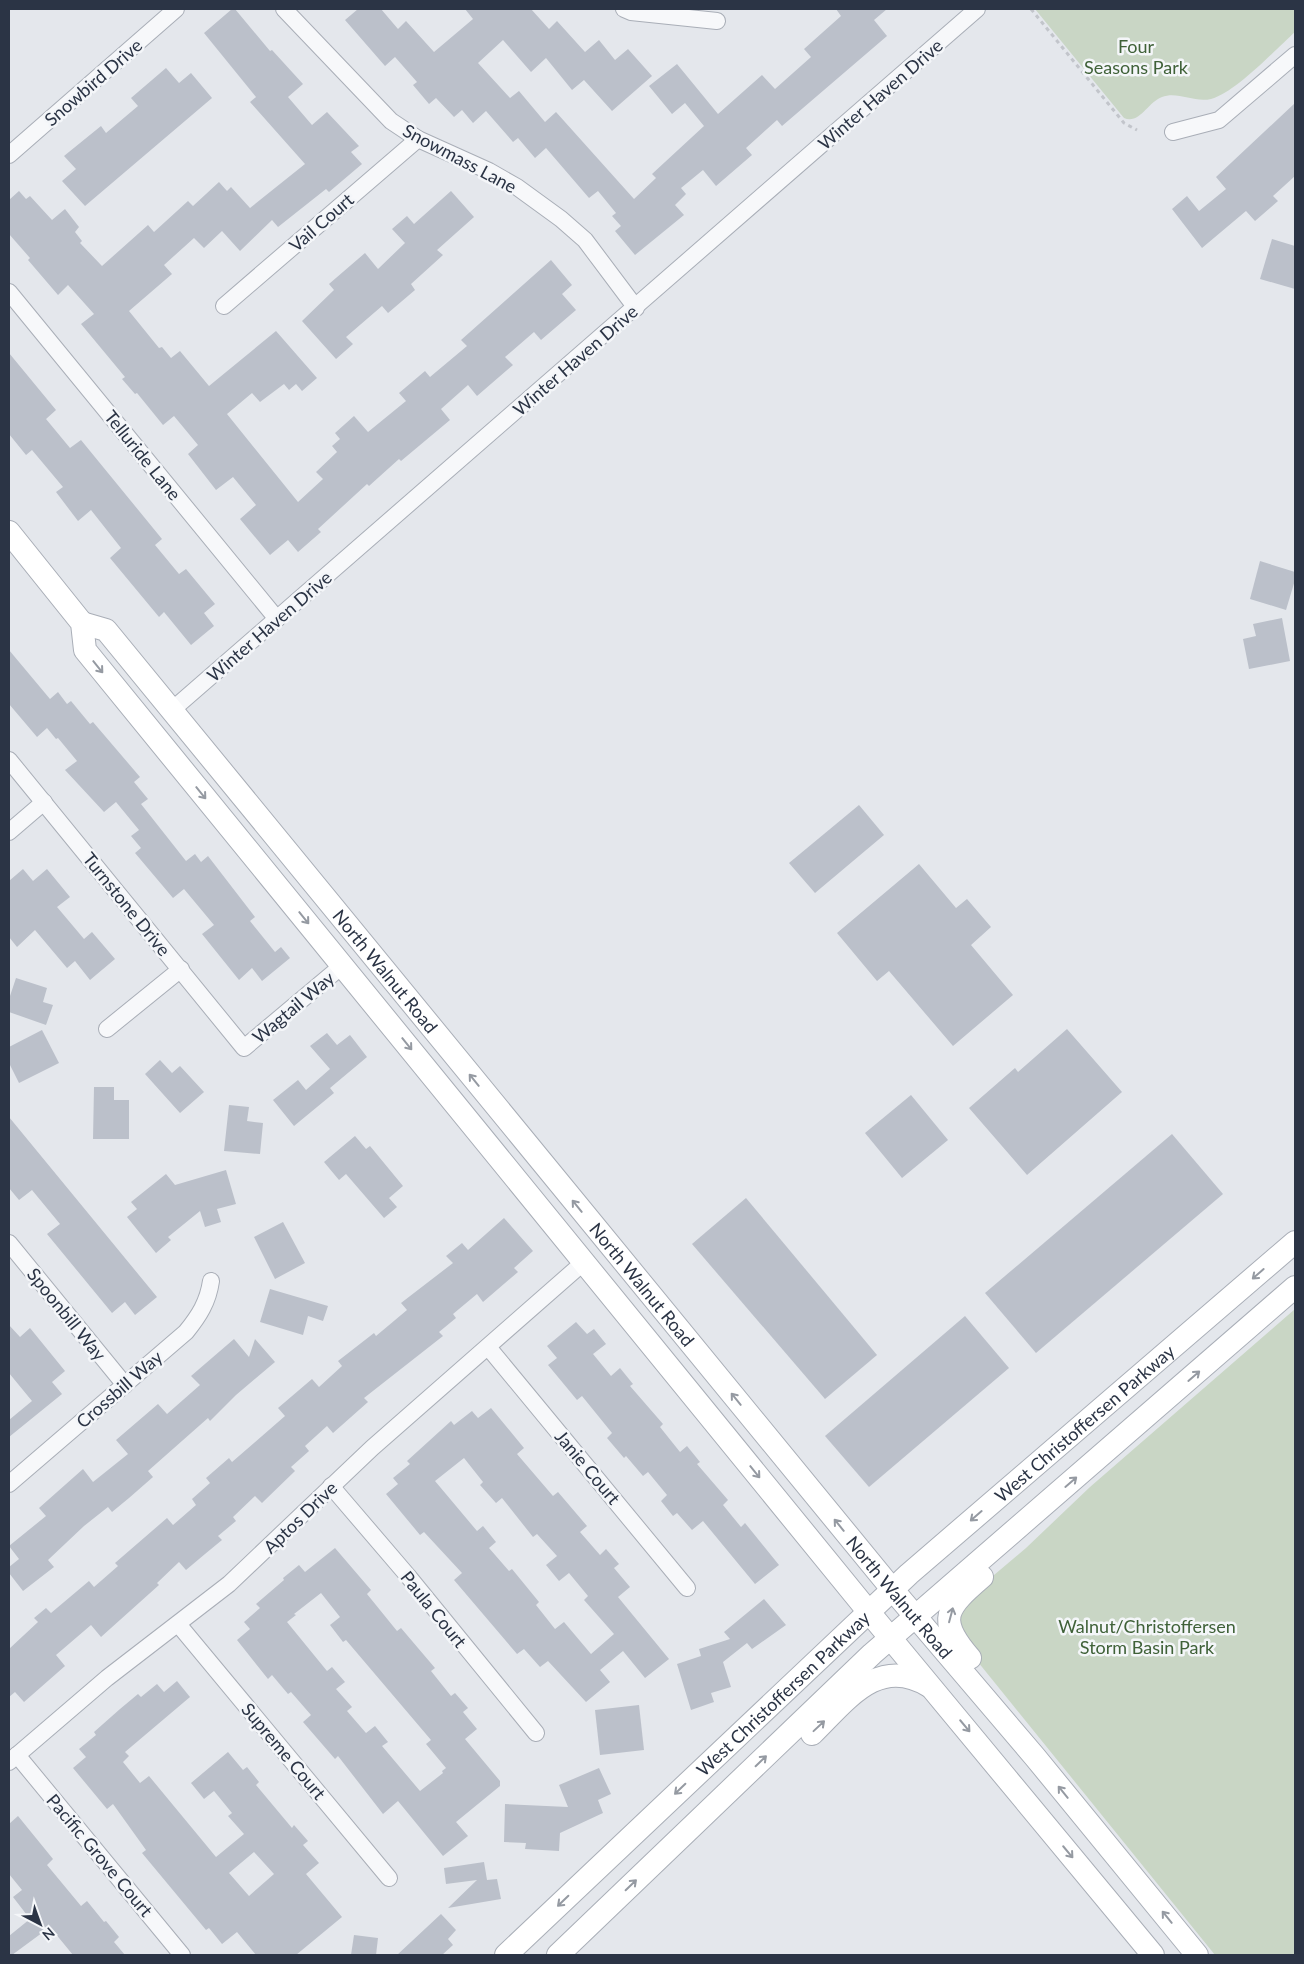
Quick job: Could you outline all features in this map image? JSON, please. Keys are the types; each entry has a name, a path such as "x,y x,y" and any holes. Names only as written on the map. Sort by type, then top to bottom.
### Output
{"street":[{"name":"Snowbird Drive","path":"9,155 176,9"},
{"name":"Snowmass Lane","path":"284,9 391,121 418,139 489,171 517,187 561,219 585,240 636,308"},
{"path":"624,9 631,12 717,22"},
{"name":"Winter Haven Drive","path":"172,710 636,308 977,9"},
{"path":"1173,132 1219,120 1295,55"},
{"name":"Vail Court","path":"224,306 418,139"},
{"name":"Telluride Lane","path":"9,292 277,618"},
{"path":"9,532 82,623"},
{"name":"North Walnut Road","path":"1153,1955 890,1638 85,650 82,623 106,630 892,1590 1035,1758 1197,1955"},
{"name":"Turnstone Drive","path":"9,760 244,1048"},
{"path":"9,832 44,802"},
{"name":"Wagtail Way","path":"244,1048 342,965"},
{"path":"107,1029 181,969"},
{"name":"West Christoffersen Parkway","path":"506,1955 868,1611 1295,1242"},
{"name":"Spoonbill Way","path":"9,1243 125,1385"},
{"name":"Aptos Drive","path":"13,1759 107,1678 240,1574 331,1486 584,1262"},
{"name":"Crossbill Way","path":"9,1484 186,1332 207,1302 211,1281"},
{"name":"West Christoffersen Parkway","path":"558,1955 914,1616 1295,1287"},
{"name":"Janie Court","path":"488,1347 687,1588"},
{"name":"Paula Court","path":"331,1486 408,1576 536,1733"},
{"path":"1035,1758 1023,1721 956,1642 949,1628 951,1613 959,1598 1023,1542 1048,1502"},
{"name":"Supreme Court","path":"178,1624 389,1878"},
{"path":"726,1794 755,1787 869,1682 883,1676 902,1675 916,1679 934,1689"},
{"name":"Pacific Grove Court","path":"13,1759 182,1955"}],"path":[{"path":"1031,9 1124,123 1137,130"}],"green space":[{"name":"Four Seasons Park","path":"1035,9 1295,9 1295,32 1243,80 1221,95 1205,100 1174,95 1162,97 1152,103 1139,116 1129,119 1124,118"},
{"name":"Walnut/Christoffersen Storm Basin Park","path":"1295,1309 1295,1955 1215,1955 961,1641 956,1630 968,1597 1026,1548 1090,1487"}],"building":[{"path":"232,9 235,9 270,51 272,50 303,84 288,97 312,125 327,112 359,146 351,152 362,164 329,192 326,189 278,227 272,220 240,251 222,231 204,248 194,238 164,265 172,274 129,311 159,348 162,347 171,358 180,351 209,386 276,331 317,378 302,391 296,384 289,390 284,384 260,402 252,393 227,414 298,502 323,479 316,472 337,452 332,446 340,439 335,433 354,416 368,432 406,401 399,393 425,371 430,377 467,346 461,340 551,260 572,285 562,294 576,310 541,340 534,332 505,357 513,365 477,396 468,385 441,409 450,420 401,461 399,459 369,486 367,484 318,529 321,532 298,552 288,540 270,555 240,519 256,505 233,477 216,490 188,454 198,445 174,416 163,425 137,393 135,394 122,379 125,377 81,324 94,314 68,285 58,295 9,234 9,200 19,191 26,199 30,196 52,220 65,209 79,227 75,232 82,241 80,243 102,266 148,225 154,232 188,201 193,206 219,182 227,191 231,187 250,208 305,164 250,102 256,97 204,33"},
{"path":"358,9 381,9 398,29 406,21 434,52 473,19 465,9 531,9 549,29 557,21 585,52 599,40 615,60 628,49 652,76 612,111 584,80 572,90 546,58 531,72 503,40 478,63 510,98 519,91 545,122 556,112 634,199 656,178 652,174 704,126 685,103 672,114 649,86 677,64 718,114 762,75 775,89 811,57 804,49 841,16 836,9 887,9 874,20 887,36 782,126 777,120 746,148 752,155 716,186 703,170 681,188 686,194 675,205 684,215 635,255 615,231 621,226 612,216 616,213 598,191 589,198 546,148 535,158 518,138 513,142 486,111 473,123 462,110 454,117 436,98 429,104 413,85 417,82 395,57 385,66 345,20"},
{"path":"166,68 179,83 191,73 212,98 85,206 62,181 76,169 64,156 101,126 106,133 138,106 131,98"},
{"path":"1295,103 1295,176 1273,196 1278,201 1255,221 1246,211 1202,248 1172,209 1187,196 1199,211 1226,189 1216,177"},
{"path":"451,191 474,217 437,250 443,255 411,284 415,290 388,313 382,306 346,337 353,344 336,359 302,321 334,290 329,284 365,253 378,269 405,243 392,229 407,216 414,224"},
{"path":"1272,239 1295,246 1295,289 1260,279"},
{"path":"9,353 56,410 46,419 70,448 81,440 162,539 155,545 179,574 186,569 215,604 204,613 214,626 191,645 164,612 159,617 110,558 121,548 91,510 78,521 56,492 63,487 32,450 26,455 9,434"},
{"path":"1260,561 1295,572 1295,580 1286,610 1250,599"},
{"path":"1282,618 1290,661 1249,669 1243,639 1256,636 1253,624"},
{"path":"9,650 50,699 58,692 67,704 71,701 90,724 93,722 140,777 134,782 148,799 141,804 186,861 195,854 201,862 208,856 255,917 250,921 275,952 281,947 290,958 262,981 252,968 239,980 202,934 214,925 184,889 173,898 135,853 141,848 131,836 139,830 116,802 104,812 65,770 77,761 58,738 56,739 47,728 37,737 9,704"},
{"path":"859,805 884,835 815,893 789,863"},
{"path":"919,864 956,908 967,899 991,927 971,945 1013,995 953,1046 889,971 877,981 837,933"},
{"path":"23,869 33,881 47,869 70,897 57,907 84,939 92,932 115,959 90,980 75,961 67,968 35,930 17,947 9,937 9,881"},
{"path":"16,978 47,988 43,1002 53,1005 46,1025 9,1012 9,999"},
{"path":"1067,1029 1122,1092 1027,1175 969,1108 1015,1068 1018,1072"},
{"path":"42,1030 59,1063 19,1083 9,1063 9,1047"},
{"path":"327,1033 337,1045 350,1035 367,1057 330,1088 334,1093 294,1126 273,1100 298,1080 306,1090 330,1069 310,1046"},
{"path":"160,1060 172,1073 180,1066 204,1092 180,1113 145,1074"},
{"path":"94,1087 114,1087 114,1100 129,1100 129,1139 93,1139"},
{"path":"911,1095 948,1140 902,1178 865,1133"},
{"path":"229,1105 249,1107 247,1121 263,1123 260,1154 224,1151"},
{"path":"9,1117 157,1297 135,1315 125,1302 112,1313 47,1234 60,1224 32,1190 19,1200 9,1188"},
{"path":"1172,1134 1223,1194 1036,1353 985,1293"},
{"path":"355,1136 366,1149 370,1146 403,1186 389,1198 397,1207 384,1218 346,1174 339,1180 324,1162"},
{"path":"226,1170 236,1204 217,1209 221,1222 205,1227 200,1211 168,1237 171,1240 156,1253 127,1217 137,1209 131,1202 166,1174 175,1185"},
{"path":"746,1198 877,1355 825,1399 692,1244"},
{"path":"504,1218 533,1251 514,1268 518,1272 483,1302 477,1294 453,1314 456,1318 439,1332 443,1336 364,1398 368,1402 333,1433 327,1426 305,1446 309,1451 291,1467 295,1471 262,1503 255,1496 233,1517 236,1521 218,1536 222,1540 186,1570 179,1562 157,1583 159,1585 101,1637 91,1625 56,1655 65,1666 24,1702 15,1692 9,1697 9,1649 38,1622 34,1618 46,1608 51,1613 89,1581 94,1587 118,1566 115,1563 167,1518 173,1525 196,1505 192,1499 210,1483 206,1478 229,1458 232,1462 285,1416 278,1408 312,1379 319,1387 342,1366 338,1361 374,1333 376,1336 407,1310 401,1303 453,1263 446,1256 462,1243 468,1250"},
{"path":"283,1222 305,1263 275,1279 254,1237"},
{"path":"270,1289 328,1306 323,1321 308,1316 303,1335 260,1322"},
{"path":"965,1316 1009,1368 869,1487 825,1436"},
{"path":"576,1322 587,1334 594,1329 606,1344 593,1354 611,1376 620,1368 633,1384 630,1386 663,1424 660,1427 680,1452 687,1446 700,1462 697,1464 728,1500 723,1505 741,1527 745,1523 779,1565 755,1584 703,1521 692,1530 677,1513 673,1516 661,1501 667,1495 648,1472 643,1476 626,1456 624,1458 607,1438 612,1433 582,1396 577,1400 548,1365 557,1358 547,1346"},
{"path":"9,1325 20,1337 30,1328 65,1371 52,1382 62,1394 9,1437 9,1420 32,1401 9,1373"},
{"path":"234,1339 249,1357 255,1339 275,1362 236,1395 210,1421 208,1418 148,1471 153,1477 129,1498 112,1512 108,1507 84,1526 48,1560 54,1567 23,1591 9,1573 9,1567 19,1559 9,1546 46,1516 39,1508 83,1469 93,1482 128,1454 116,1440 158,1404 167,1414 200,1385 191,1376"},
{"path":"491,1408 524,1448 517,1454 553,1496 558,1492 587,1526 580,1532 600,1555 606,1549 619,1564 614,1568 630,1587 618,1597 669,1659 645,1678 623,1651 600,1670 610,1682 586,1702 548,1661 540,1667 524,1649 517,1654 454,1580 462,1573 424,1532 420,1535 386,1494 398,1484 393,1478 410,1464 407,1461 451,1421 454,1425 472,1411 478,1418","holes":["464,1458 483,1482 480,1485 496,1503 502,1498 533,1537 537,1534 557,1556 546,1565 559,1581 569,1573 588,1596 584,1600 614,1634 591,1654 564,1622 555,1629 536,1605 539,1602 512,1569 509,1571 489,1548 496,1542 483,1526 477,1531 435,1481"]},
{"path":"335,1548 371,1590 367,1594 397,1631 401,1628 435,1668 431,1671 451,1696 455,1693 468,1708 463,1712 477,1729 465,1739 500,1781 500,1786 456,1822 468,1836 443,1856 398,1801 383,1814 338,1756 335,1759 303,1722 311,1715 291,1692 288,1694 272,1675 268,1679 237,1640 250,1629 244,1622 260,1608 256,1604 299,1565 305,1572","holes":["321,1593 340,1617 330,1625 343,1642 346,1640 431,1740 426,1744 446,1768 442,1771 443,1773 420,1791 382,1746 388,1742 375,1726 366,1733 347,1711 352,1707 336,1689 345,1682 332,1667 327,1671 287,1622 296,1615 294,1614"]},
{"path":"764,1599 786,1625 752,1649 747,1643 723,1662 731,1687 711,1693 714,1702 691,1710 677,1664 701,1656 699,1649 730,1639 724,1632"},
{"path":"177,1681 190,1697 125,1752 129,1756 123,1762 140,1783 149,1776 216,1857 244,1834 228,1816 232,1813 214,1791 204,1799 191,1783 228,1752 243,1770 247,1767 259,1782 256,1785 292,1828 294,1825 308,1841 303,1845 319,1863 306,1874 342,1917 296,1955 256,1955 237,1932 222,1944 209,1928 206,1930 142,1853 146,1850 113,1804 107,1809 73,1768 86,1757 79,1749 96,1735 94,1732 120,1709 138,1694 141,1697 157,1684 164,1692","holes":["254,1852 274,1874 249,1896 229,1873"]},
{"path":"639,1705 644,1750 600,1755 595,1710"},
{"path":"599,1768 611,1794 598,1800 603,1813 560,1833 559,1851 525,1849 526,1843 504,1842 505,1804 568,1807 559,1785"},
{"path":"18,1816 53,1859 47,1865 81,1906 87,1901 104,1922 106,1921 119,1937 114,1942 125,1955 73,1955 50,1927 12,1955 9,1955 9,1936 30,1919 13,1897 22,1890 9,1874 9,1824"},
{"path":"484,1862 487,1880 497,1879 501,1899 448,1908 477,1880 446,1884 444,1868"},
{"path":"441,1914 456,1930 448,1939 453,1945 442,1955 397,1955"},
{"path":"354,1935 378,1938 376,1955 351,1955"}]}
